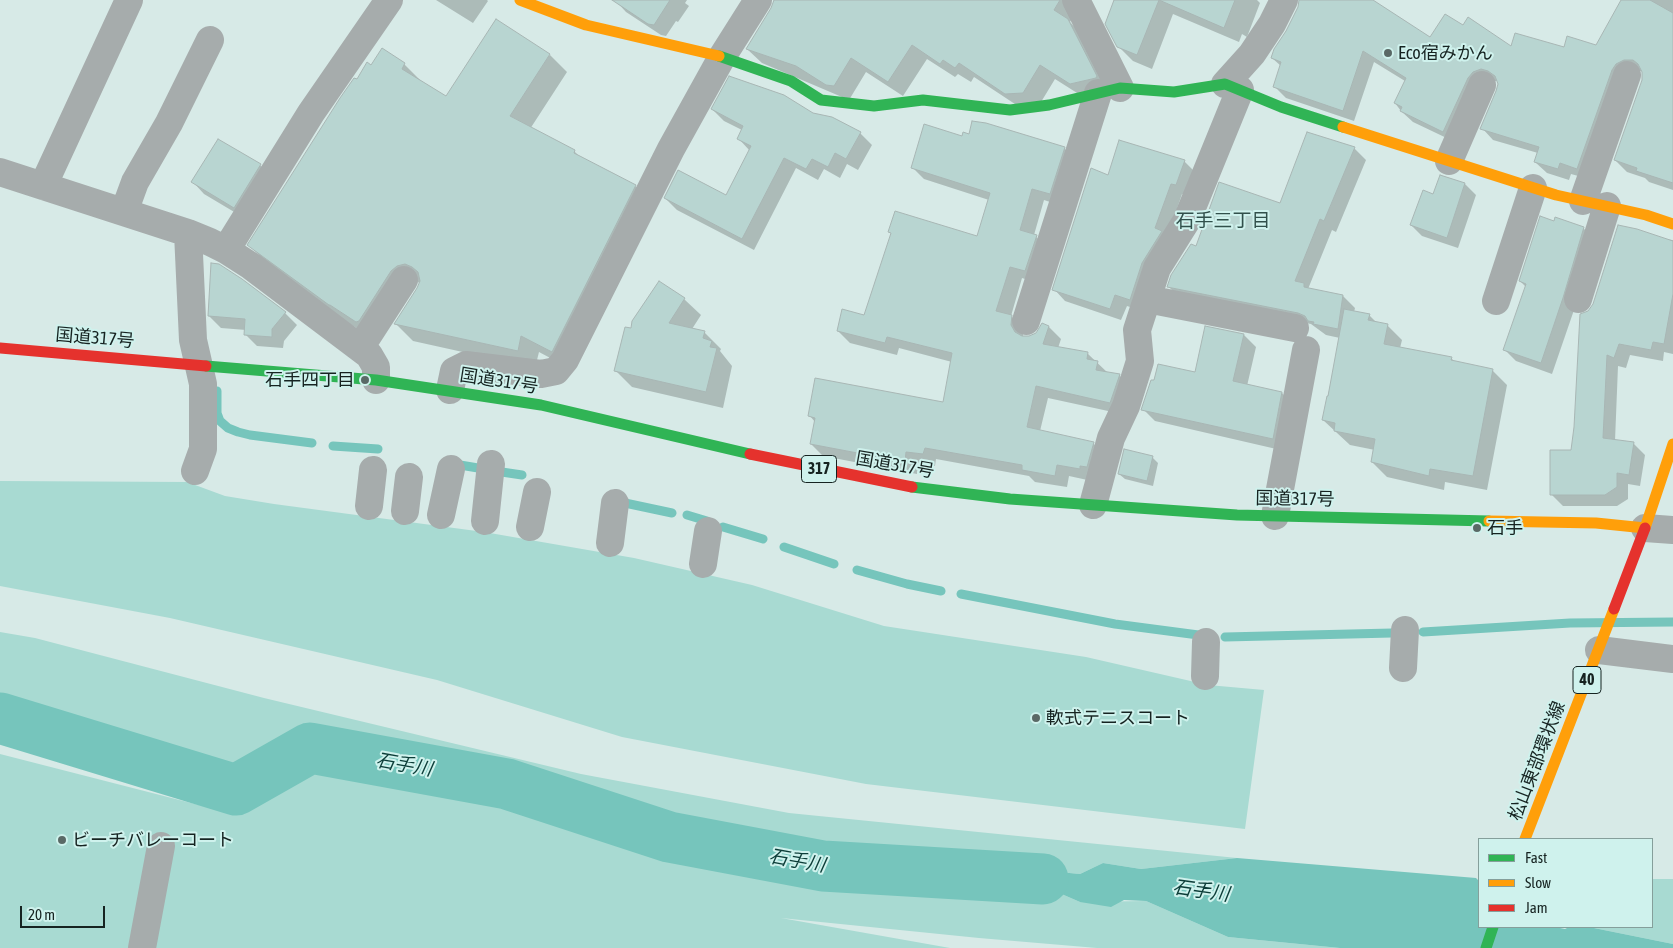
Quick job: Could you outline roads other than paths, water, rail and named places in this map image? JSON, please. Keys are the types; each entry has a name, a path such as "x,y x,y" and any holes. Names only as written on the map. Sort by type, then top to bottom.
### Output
{"main road":[{"path":"520,0 586,25 722,57 791,81 821,100 874,106 923,100 1010,110 1049,105 1109,90 1174,92 1233,87 1280,107 1533,188 1646,215 1673,224"},
{"name":"国道317号","path":"0,348 376,380 450,390 541,405 724,449 898,485 1010,499 1237,515 1596,522 1645,528"},
{"path":"1645,528 1673,444"},
{"name":"松山東部環状線","path":"1526,835 1645,528"},
{"path":"1486,948 1493,928"}],"street":[{"path":"43,186 129,0"},
{"path":"226,250 311,113 389,0"},
{"path":"450,390 454,371 466,365 541,374 556,371 560,366 569,352 671,149 722,57 758,0"},
{"path":"1093,504 1111,438 1126,406 1140,360 1137,330 1157,268 1187,220 1233,87 1272,24 1284,0"},
{"path":"1026,321 1109,90 1087,8"},
{"path":"124,212 135,182 169,123 210,40"},
{"path":"1578,299 1595,204 1627,75"},
{"path":"1449,161 1482,85"},
{"path":"0,172 188,233 226,250 251,266 369,355 376,367 376,380"},
{"path":"1496,301 1533,188"},
{"path":"188,233 193,340 203,384 203,450 195,471"},
{"path":"360,348 404,280"},
{"path":"1147,299 1301,339 1276,516"},
{"path":"485,521 491,464"},
{"path":"441,515 451,469"},
{"path":"369,506 373,470"},
{"path":"405,511 410,477"},
{"path":"530,528 537,492"},
{"path":"610,543 615,503"},
{"path":"1645,528 1673,530"},
{"path":"703,564 708,531"},
{"path":"1403,668 1405,630"},
{"path":"1205,676 1206,642"},
{"path":"1599,650 1673,659"},
{"path":"142,948 161,846"}],"water":[{"path":"1237,858 1476,878 1478,880 1478,928 1594,928 1673,944 1673,948 1340,948 1228,937 1146,901 1124,900 1111,907 1080,902 1050,889 973,875 995,866 1080,874 1103,863 1141,869"}],"waterway":[{"path":"217,391 217,413 220,421 228,428 250,435 312,443"},
{"path":"333,446 378,449"},
{"path":"460,465 484,469"},
{"path":"495,471 522,475"},
{"path":"625,503 672,513"},
{"path":"687,515 707,521"},
{"path":"723,527 763,539"},
{"path":"784,547 834,564"},
{"path":"857,570 941,591"},
{"path":"961,594 1115,624 1206,636"},
{"path":"1423,632 1570,623 1673,622"},
{"path":"1225,637 1392,633"},
{"name":"石手川","path":"0,718 236,790 310,748 507,784 669,837 823,866 1043,879"}],"place":[{"name":"Eco宿みかん","path":"1388,53"},
{"name":"石手四丁目","path":"365,380"},
{"name":"石手","path":"1477,528"},
{"name":"軟式テニスコート","path":"1036,718"},
{"name":"ビーチバレーコート","path":"62,840"}],"district":[{"name":"石手三丁目","path":"1223,221"}]}
